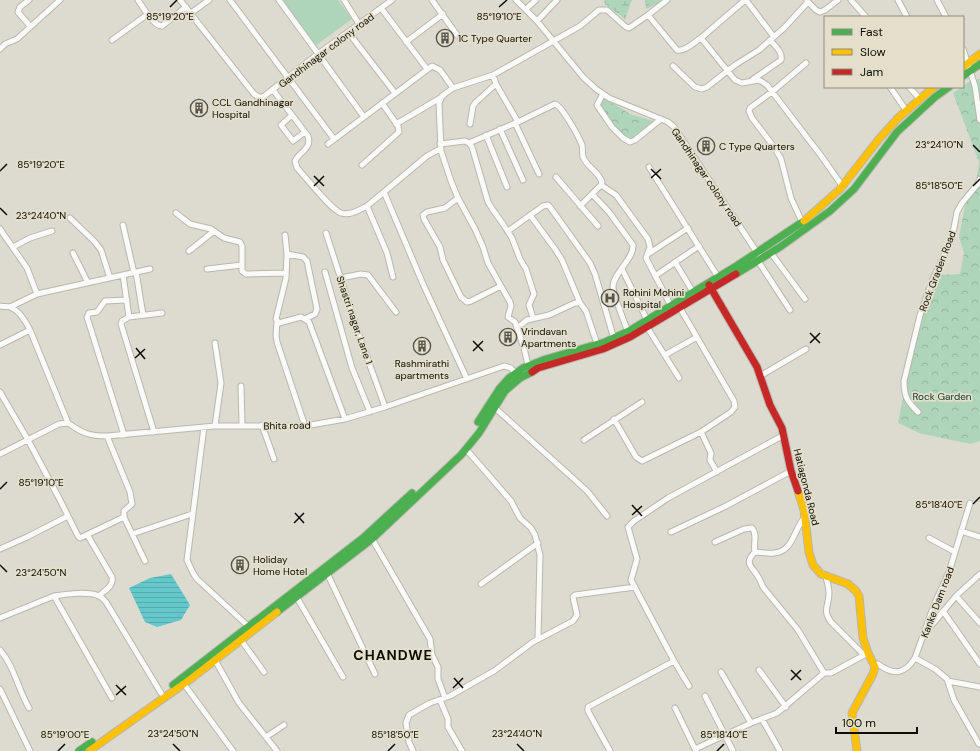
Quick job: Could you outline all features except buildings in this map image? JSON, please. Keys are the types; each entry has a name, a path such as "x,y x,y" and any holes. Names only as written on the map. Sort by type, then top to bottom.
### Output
{"main road":[{"path":"965,65 980,54"},
{"path":"964,75 980,64"},
{"path":"88,751 184,684 241,640 281,604 296,596 327,573 371,536 466,449 479,433 505,391 517,375 528,365 614,339 680,308 709,286 759,257 843,187 880,138 906,110 933,88"},
{"path":"79,751 161,693 223,647 248,626 281,604 371,536 465,443 502,384 517,375 619,342 693,292 709,286 718,277 759,257 771,253 807,228 843,200 858,184 897,132 935,97 948,88"},
{"name":"Hatiagonda Road","path":"709,286 751,355 770,405 779,420 784,435 791,471 805,517 810,559 816,570 826,576 848,584 856,591 860,602 866,654 875,667 873,674 852,713 857,751"}],"street":[{"path":"29,0 18,10 18,12 30,26"},
{"path":"0,49 5,44 17,39 60,0"},
{"path":"180,0 191,13 209,0"},
{"path":"230,0 334,139"},
{"path":"278,0 364,117"},
{"path":"344,0 359,24"},
{"name":"Gandhinagar colony road","path":"191,13 254,94 259,98 273,90 318,54 392,0"},
{"path":"432,0 457,35"},
{"name":"Gandhinagar colony road","path":"516,0 537,21 596,89 609,98 668,122 674,127 759,257 790,310"},
{"path":"526,9 536,0"},
{"path":"537,21 557,0"},
{"path":"396,124 453,88 493,74 580,26 599,10 607,10 629,28 667,0"},
{"path":"648,15 677,50 680,51 701,38 745,0 772,38 782,57 781,60 751,81"},
{"path":"674,66 699,89 707,87 772,38 794,19 807,1 820,12 838,0"},
{"path":"851,0 865,16"},
{"path":"898,0 906,16"},
{"path":"939,0 946,16"},
{"path":"140,1 158,26 162,26 186,7"},
{"path":"381,8 427,69"},
{"path":"112,40 148,14"},
{"path":"406,42 443,14"},
{"path":"348,32 395,93"},
{"path":"701,38 727,71 738,82 763,81 822,157 843,187"},
{"path":"0,40 5,44"},
{"path":"802,222 791,198 781,159 774,147 752,118 749,111 750,108 806,63"},
{"path":"965,65 971,71 975,86 980,120"},
{"path":"328,144 432,66 440,70 453,88"},
{"path":"493,74 496,84 516,123 539,174"},
{"path":"470,124 473,106 496,84"},
{"path":"891,88 906,110"},
{"path":"910,88 919,98"},
{"path":"273,90 308,136 310,143 296,159 295,161 297,168 337,212 349,214 367,206 440,146 461,141 469,143 557,104 563,111 582,145 584,158 602,179 601,185 580,206"},
{"path":"603,94 597,105 615,130 623,138 630,142 636,140 661,119"},
{"path":"442,96 439,103 440,146 448,176 458,198 475,228 488,263 511,306 508,318 515,322 528,365"},
{"path":"362,165 397,134 399,129 382,103"},
{"path":"292,115 281,125 290,138 293,141 305,132"},
{"path":"500,129 523,180"},
{"path":"486,135 507,188"},
{"path":"469,143 472,147 488,202 492,210 508,231 521,262 526,269 534,294 529,305 533,318"},
{"path":"649,167 718,277"},
{"path":"556,177 598,226"},
{"name":"Rock Graden Road","path":"918,412 909,403 904,392 904,381 920,315 933,279 952,238 957,212 980,179"},
{"path":"601,185 616,195 648,238 650,247 646,258 648,264 671,306"},
{"path":"384,192 467,379"},
{"path":"592,194 609,212 633,246 633,251 613,286 628,332"},
{"path":"458,198 445,208 427,212 423,215 440,247 446,266 461,297 467,302 471,301 501,286"},
{"path":"508,231 546,205 550,207 583,252 595,274 614,339"},
{"path":"367,206 386,253 393,277"},
{"path":"176,213 190,224 207,228 224,238 241,243 242,271 246,274 286,273"},
{"path":"530,215 547,236 558,254 580,303 586,311 597,344"},
{"path":"70,218 98,245 104,257 110,278"},
{"path":"123,225 135,272 143,315"},
{"path":"647,254 688,228"},
{"path":"0,229 31,276 37,294"},
{"path":"13,247 30,238 52,231"},
{"path":"189,251 214,231"},
{"name":"Shastri nagar, Lane 1","path":"326,233 385,407"},
{"path":"285,235 287,254 286,273 276,319 276,335 277,342 306,426"},
{"path":"655,276 699,246"},
{"path":"73,253 88,283"},
{"path":"771,253 805,299"},
{"path":"277,322 282,323 301,318 305,319 315,314 317,310 307,261 302,257 287,254"},
{"path":"675,262 693,292"},
{"path":"207,270 242,264"},
{"path":"622,268 647,323 679,378"},
{"path":"0,306 10,307 37,294 150,269"},
{"path":"325,272 352,368 370,412"},
{"path":"341,278 361,274 368,275 396,312"},
{"path":"123,275 129,317"},
{"path":"124,435 87,316 89,313 97,312 105,301 126,300"},
{"path":"517,328 527,320 549,315 575,303 580,303"},
{"path":"0,454 59,424 68,423 30,330 23,318 10,307"},
{"path":"614,419 636,457 642,461 701,432 731,412 735,407 736,404 680,308"},
{"path":"154,432 121,324 122,320 129,317 162,313"},
{"path":"305,319 311,325 345,419"},
{"path":"0,345 30,330"},
{"path":"665,355 697,337"},
{"path":"215,343 221,383 215,426"},
{"path":"760,376 806,349"},
{"name":"Bhita road","path":"68,423 82,432 94,436 124,435 215,426 306,426 345,419 370,412 506,366 511,368 517,375"},
{"path":"241,386 242,425"},
{"path":"0,392 28,440 79,538 81,539 88,536 124,517"},
{"path":"584,440 642,402"},
{"path":"494,407 588,492 607,516"},
{"path":"262,425 274,459"},
{"path":"204,427 187,560 197,579 248,626"},
{"path":"701,432 711,453 710,460 717,472"},
{"path":"689,686 674,661 631,579 637,559 628,529 629,526 668,498 784,435"},
{"path":"107,436 131,495 132,504 124,511 124,517 145,561"},
{"path":"466,449 511,501 520,518 532,530 538,543 540,555 538,639"},
{"path":"671,532 726,506 791,471"},
{"name":"Kanke Dam road","path":"878,664 885,670 898,672 910,666 915,658 934,605 949,572 970,502"},
{"path":"132,534 192,514"},
{"path":"0,549 68,516"},
{"path":"805,517 798,526 792,542 786,548 773,553 755,552 749,561 750,566 758,577 763,588 807,644 824,673"},
{"path":"714,542 744,529 752,528 756,535 754,546 755,552"},
{"path":"961,531 980,537"},
{"path":"88,536 112,577 111,585 99,596"},
{"path":"371,536 430,639 432,655 438,667 438,679 448,718 448,727 462,751"},
{"path":"929,538 955,552"},
{"path":"481,584 538,543"},
{"path":"327,573 375,674"},
{"path":"924,635 956,596 980,574"},
{"path":"675,708 696,750 751,723 778,713 824,673 831,673 866,654 831,622 827,616 825,610 829,594 826,576"},
{"path":"412,751 406,723 406,719 409,715 429,703 443,699 494,671 538,639 574,619 577,615 573,597 575,595 634,587"},
{"path":"0,618 62,594 85,594 99,596 106,602 161,693"},
{"path":"54,596 112,698"},
{"path":"296,596 343,677"},
{"path":"956,596 980,623"},
{"path":"943,611 980,664"},
{"path":"241,640 264,672"},
{"path":"0,650 7,658 21,693 29,708"},
{"path":"915,658 935,669 948,681 954,700 979,744"},
{"path":"215,660 239,703 277,751"},
{"path":"610,751 588,712 588,707 674,661"},
{"path":"759,670 786,707"},
{"path":"721,672 751,723"},
{"path":"948,681 980,687"},
{"path":"184,684 233,751"},
{"path":"0,689 30,751"},
{"path":"705,696 733,751"},
{"path":"762,719 780,751"},
{"path":"266,737 284,725"}],"green space":[{"path":"282,0 338,0 352,19 315,46"},
{"path":"604,0 632,0 625,19 605,4"},
{"path":"645,0 666,0 646,9"},
{"name":"Rock Garden","path":"980,79 980,441 970,444 919,433 898,423 925,289 941,275 960,274 964,253 959,237 965,206 976,184 979,162 953,93 960,88 964,88 964,85 972,80"},
{"path":"605,98 630,114 656,122 634,140 628,138 618,130 600,104"}],"water":[{"path":"171,574 190,605 181,620 157,627 145,622 129,588 150,578"}],"traffic: fast":[{"path":"964,75 980,64"},
{"path":"736,274 780,247 830,211 854,189 897,132 935,97 948,88"},
{"path":"478,422 500,388 509,378 523,368 546,359 605,342 629,331 738,265 804,221"},
{"path":"277,612 372,539 461,455 479,433 505,391 520,378 532,372"},
{"path":"173,685 363,538 412,493"},
{"path":"79,751 92,742"}],"traffic: slow":[{"path":"964,66 980,54"},
{"path":"804,221 840,189 879,139 898,118 933,88"},
{"path":"798,491 804,510 809,552 813,565 821,574 848,584 859,596 863,638 875,667 873,674 852,713 857,751"},
{"path":"89,751 192,678 277,612"}],"traffic: jam":[{"path":"532,372 538,368 603,349 630,337 736,274"},
{"path":"709,285 757,367 770,405 782,428 791,471 798,491"}],"place":[{"name":"1C Type Quarter","path":"445,38"},
{"name":"CCL Gandhinagar Hospital","path":"199,108"},
{"name":"C Type Quarters","path":"706,146"},
{"name":"Rohini Mohini Hospital","path":"610,298"},
{"name":"Vrindavan Apartments","path":"508,337"},
{"name":"Rashmirathi apartments","path":"422,346"},
{"name":"Holiday Home Hotel","path":"240,565"}],"district":[{"name":"CHANDWE","path":"393,655"}]}
